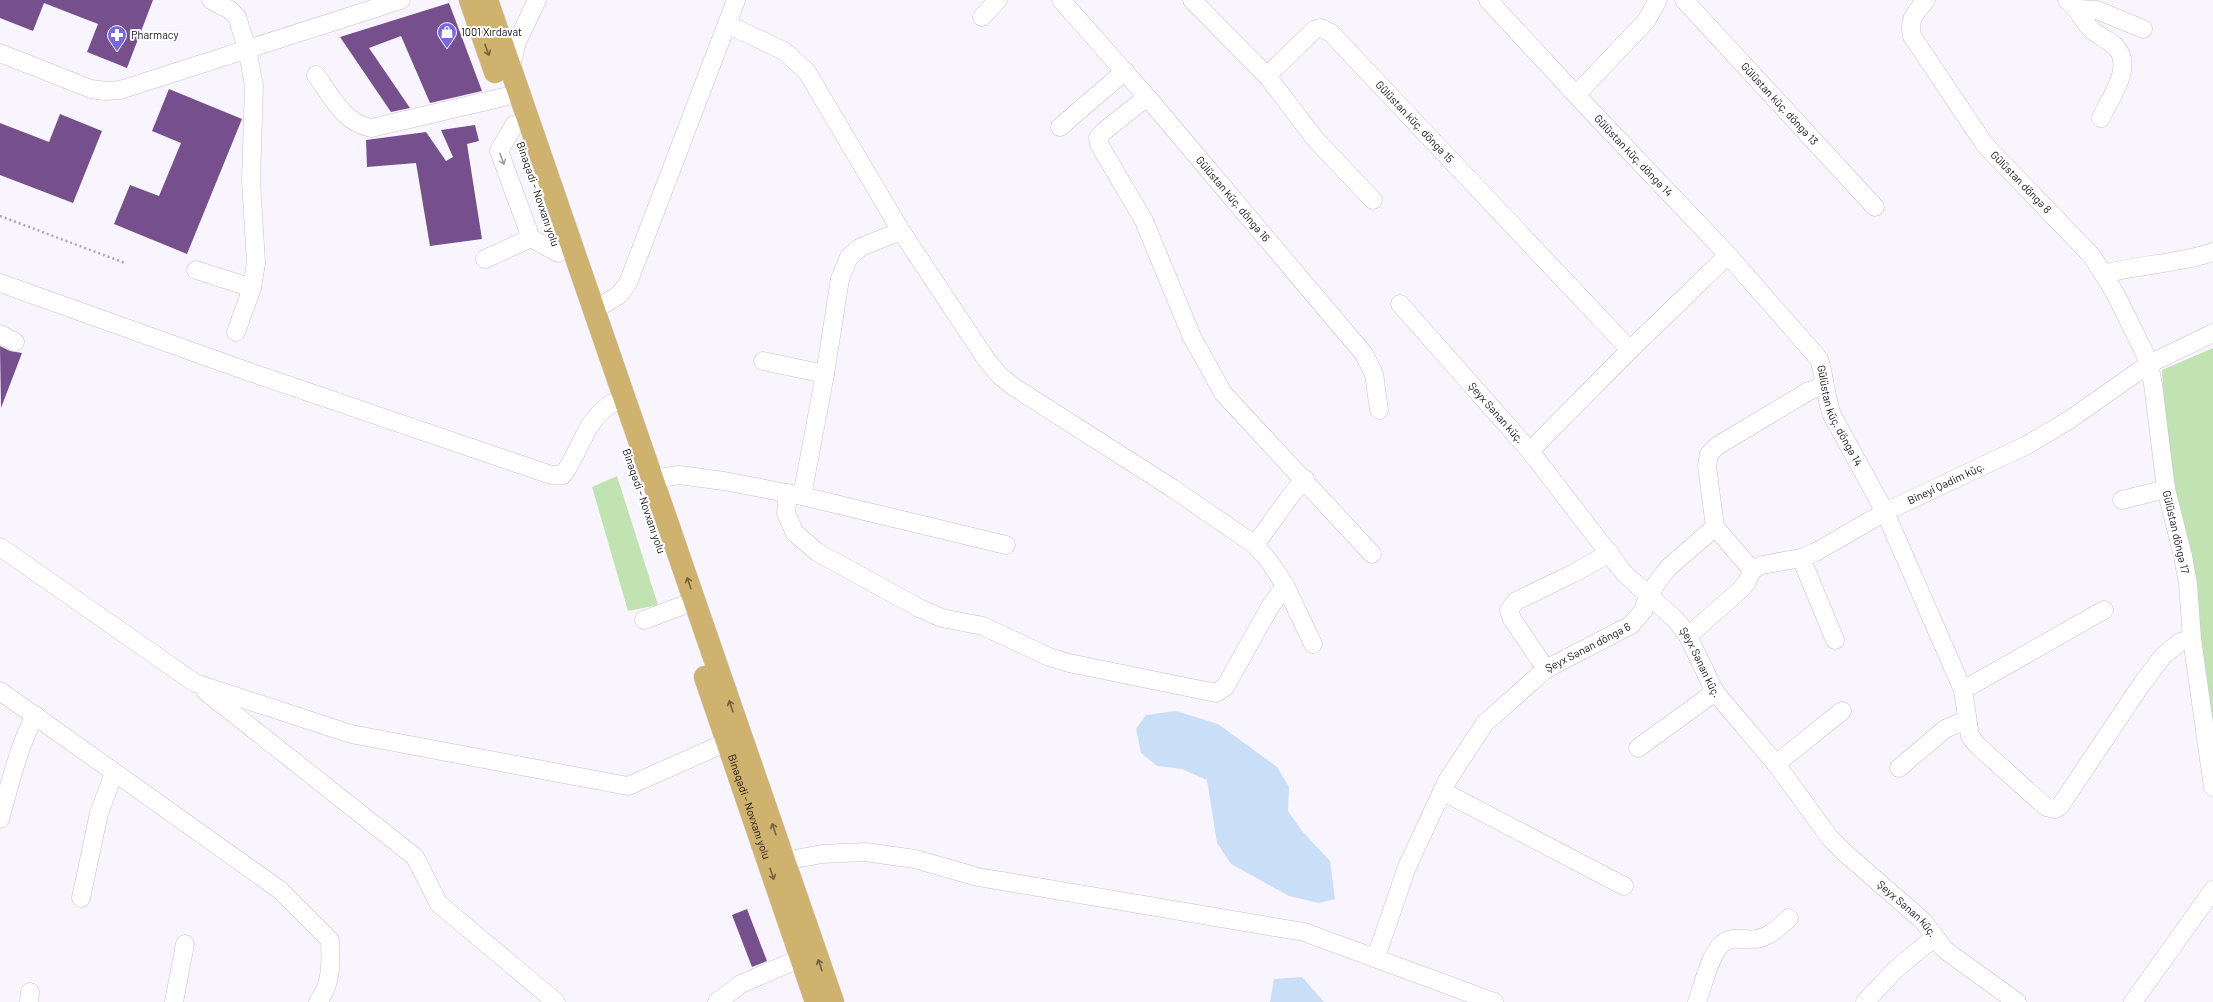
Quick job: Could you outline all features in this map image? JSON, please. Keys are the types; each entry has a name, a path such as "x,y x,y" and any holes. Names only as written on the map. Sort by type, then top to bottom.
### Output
{"main road":[{"name":"Binəqədi - Novxanı yolu","path":"470,0 681,606 816,1002"},
{"path":"487,0 833,1002"}],"street":[{"path":"211,0 230,10 237,17 247,48 254,86 251,180 256,263 252,288 236,332"},
{"path":"0,53 91,89 106,91 120,90 247,48 401,0"},
{"path":"510,69 517,42 538,0"},
{"path":"594,310 619,295 628,283 736,0"},
{"path":"982,18 998,0"},
{"name":"Gülüstan küç. döngə 16","path":"1061,0 1147,97 1364,354 1374,374 1379,410"},
{"name":"Gülüstan küç. döngə 14","path":"1488,0 1576,96 1728,255 1819,359 1823,372 1826,400 1832,415 1885,512 1963,690 1966,720 1970,736 1978,746 2046,807 2055,809 2060,806 2141,685 2163,656 2180,642 2192,639"},
{"path":"1576,96 1646,20 1658,0"},
{"name":"Gülüstan küç. döngə 13","path":"1684,0 1875,207"},
{"name":"Gülüstan döngə 8","path":"1926,0 1910,25 1912,36 1985,145 2075,237 2104,274 2149,364"},
{"path":"1204,4 1267,76 1316,140 1373,200"},
{"path":"2073,4 2103,12 2143,29"},
{"path":"2073,4 2090,29 2114,46 2123,57 2123,70 2101,118"},
{"path":"727,24 784,51 807,72 901,231 986,359 999,375 1014,387 1172,488 1255,545 1269,561 1285,586 1313,644"},
{"name":"Gülüstan küç. döngə 15","path":"1267,76 1314,30 1322,28 1331,33 1630,350"},
{"path":"1060,127 1125,72"},
{"path":"316,75 347,117 360,126 371,128 504,97"},
{"path":"1147,97 1103,132 1098,138 1099,144 1144,221 1192,337 1223,393 1372,554"},
{"path":"514,125 499,151 531,238 558,253"},
{"path":"901,231 860,247 849,257 840,279 825,374 795,494 786,513 795,533 817,552 919,608 942,618 982,626 1049,657 1063,661 1216,693 1225,687 1270,607 1285,586"},
{"path":"485,259 531,238"},
{"path":"2104,274 2125,268 2197,257 2213,252"},
{"path":"1530,451 1630,350 1728,255"},
{"path":"196,270 252,288"},
{"path":"0,283 241,369 551,475 563,475 570,466 591,422 600,411 611,404"},
{"name":"Şeyx Sənan küç.","path":"1400,304 1530,451 1624,573 1676,620 1688,636 1715,692 1776,764 1830,838 1845,853 1923,921 1945,950 2017,1002"},
{"name":"Bineyi Qədim küç.","path":"1752,570 1762,565 1801,558 1814,553 1885,512 2027,445 2069,420 2149,364 2213,334"},
{"path":"762,361 825,374"},
{"name":"Gülüstan döngə 17","path":"2149,364 2166,489 2183,556 2188,584 2192,639 2213,788"},
{"path":"1688,636 1739,591 1747,582 1752,570 1715,527 1707,466 1709,454 1717,446 1809,390 1824,386"},
{"path":"652,479 679,475 702,477 795,494 1006,545"},
{"path":"1255,545 1291,495 1305,480"},
{"path":"2122,500 2166,489"},
{"name":"Şeyx Sənan döngə 6","path":"1376,957 1407,867 1442,791 1463,754 1485,723 1546,669 1631,625 1644,611 1649,594 1667,569 1715,527"},
{"path":"0,547 195,683 416,857 439,904 556,1002"},
{"path":"1546,669 1512,619 1509,610 1516,600 1572,574 1610,553"},
{"path":"1801,558 1835,640"},
{"path":"644,620 681,606"},
{"path":"1963,690 2104,610"},
{"path":"195,683 351,734 628,786 727,742"},
{"path":"0,691 114,774 280,890 330,940 331,969 322,996 318,1002"},
{"path":"1638,748 1715,692"},
{"path":"1776,764 1842,711"},
{"path":"0,819 18,754 25,734 35,715"},
{"path":"1899,768 1946,729 1966,720"},
{"path":"81,898 99,813 114,774"},
{"path":"1442,791 1624,886"},
{"path":"785,861 822,854 858,853 915,859 986,879 1304,932 1376,957 1494,1002"},
{"path":"2133,1002 2213,890"},
{"path":"1698,1002 1711,961 1723,944 1736,938 1756,940 1771,934 1789,918"},
{"path":"1865,1002 1897,968 1936,937"},
{"path":"174,1002 185,944"},
{"path":"717,1002 741,984 801,958"}],"path":[{"path":"0,216 125,263"}],"green space":[{"path":"2213,348 2213,741 2195,629 2195,579 2167,448 2162,370"},
{"path":"617,476 658,605 628,611 592,487"}],"water":[{"path":"1176,711 1218,724 1277,767 1289,787 1288,811 1302,831 1330,861 1335,899 1319,903 1289,896 1231,864 1217,843 1207,780 1182,769 1157,766 1141,753 1136,729 1146,715"},
{"path":"1302,977 1324,1002 1270,1002 1274,979"}],"building":[{"path":"0,0 153,0 127,68 87,52 98,24 44,3 33,31 0,18"},
{"path":"449,3 482,91 430,103 401,36 369,48 410,108 391,112 340,37"},
{"path":"169,89 242,119 187,254 114,224 130,185 159,196 181,143 152,131"},
{"path":"60,114 102,131 73,203 0,175 0,123 49,142"},
{"path":"475,125 479,141 467,144 482,239 430,246 416,163 367,167 366,140 426,132 446,161 453,157 441,130"},
{"path":"0,346 10,351 22,353 1,408"},
{"path":"747,909 767,961 752,967 732,915"}],"place":[{"name":"1001 Xırdavat","path":"447,49"},
{"name":"Pharmacy","path":"117,52"}]}
